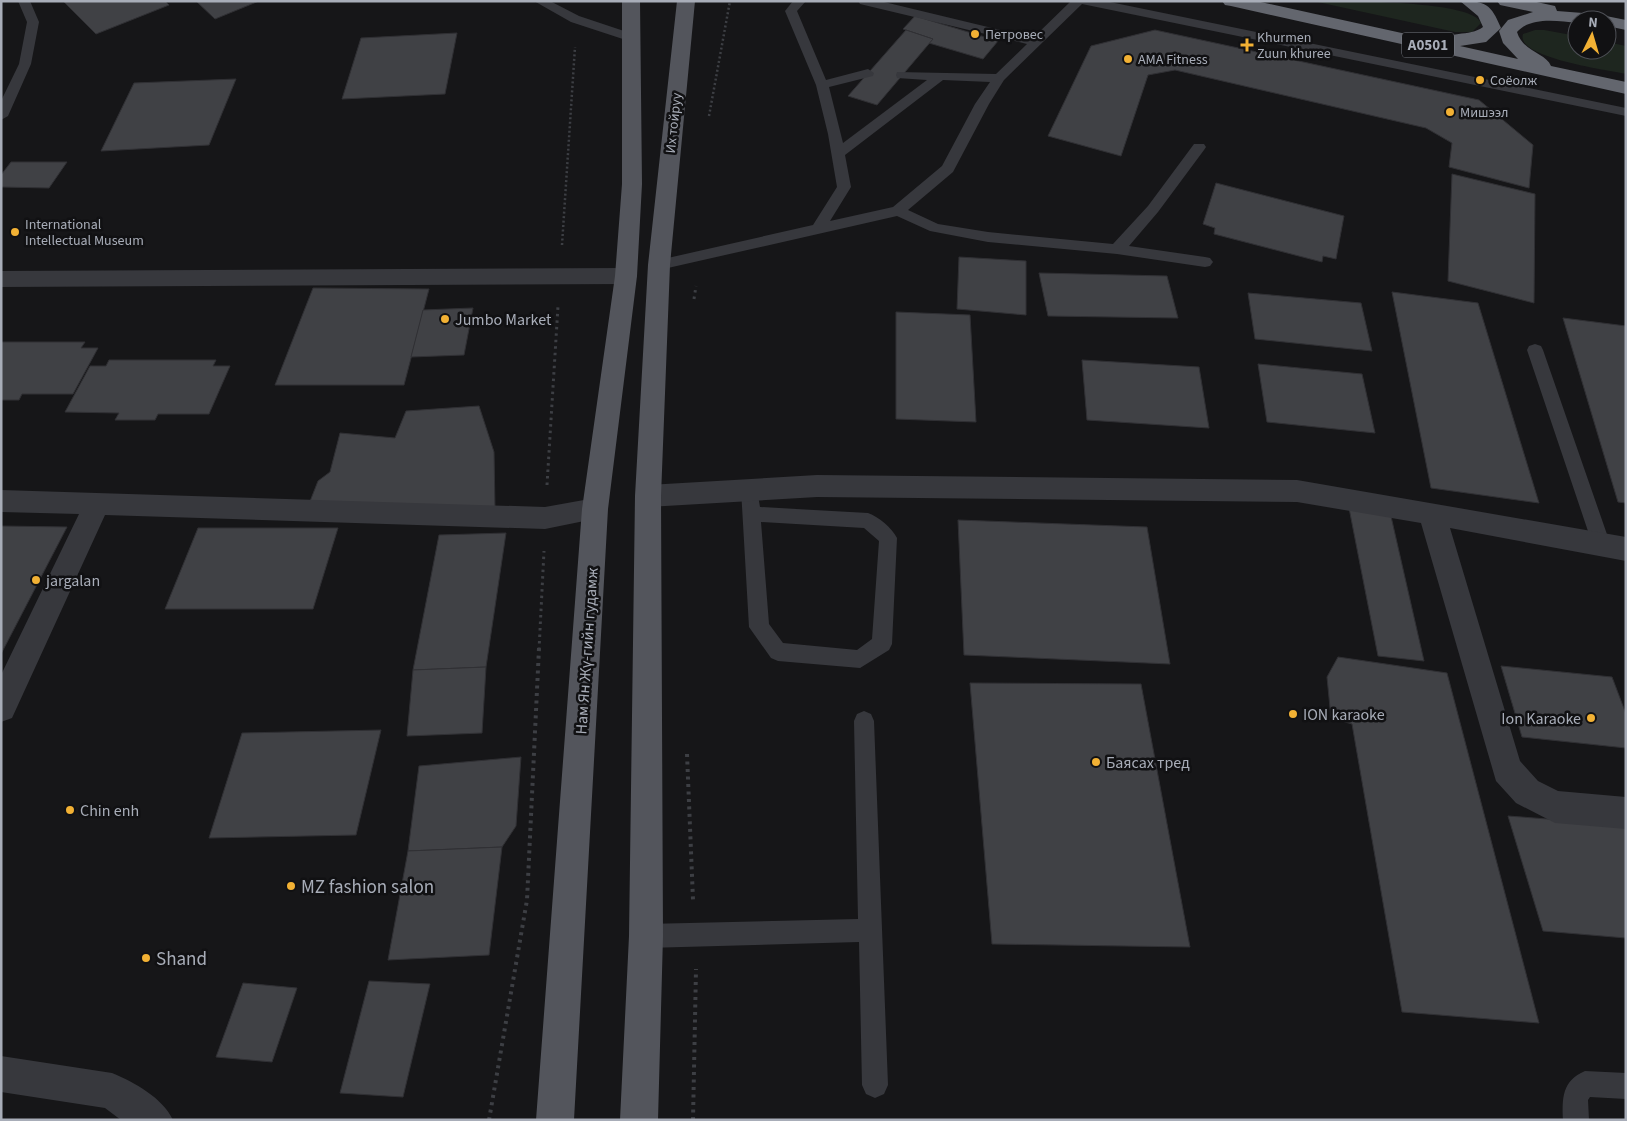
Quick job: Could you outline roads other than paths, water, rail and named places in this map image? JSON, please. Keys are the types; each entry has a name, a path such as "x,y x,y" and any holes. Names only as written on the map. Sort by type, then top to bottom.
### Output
{"highway":[{"name":"A0501","path":"1230,1 1626,88"},
{"path":"1419,43 1471,40 1489,32 1491,23 1486,14 1469,1"},
{"path":"1506,1 1567,13"},
{"path":"1564,75 1524,55 1511,43 1508,31 1515,23 1533,18 1567,19"}],"main road":[{"path":"631,1 632,38"},
{"name":"Их тойруу","path":"659,255 686,1"},
{"name":"Нам Ян Жү-гийн гудамж","path":"555,1120 595,509 626,276 632,184 632,38"},
{"path":"639,1120 646,936 648,496 659,255"}],"street":[{"path":"1,279 626,276"},
{"path":"648,496 750,501 892,486 1297,491 1613,546"},
{"path":"1,500 545,518 595,509"},
{"path":"1,708 97,504"},
{"path":"1432,514 1507,770 1527,792 1554,807 1626,813"},
{"path":"1,1074 112,1091 154,1120"}],"lane":[{"path":"1,116 25,64 33,22 24,1"},
{"path":"540,1 575,19 632,38"},
{"path":"800,1 791,11 795,25 822,85 844,187 818,229"},
{"path":"864,1 1036,42"},
{"path":"659,255 701,256 898,212 948,168 982,104 999,78 1078,1"},
{"path":"1086,1 1626,112"},
{"path":"822,85 868,73"},
{"path":"902,75 999,78"},
{"path":"838,154 940,76"},
{"path":"1117,249 1153,209 1199,147"},
{"path":"898,212 935,228 988,237 1117,249 1205,262"},
{"path":"1535,350 1613,546"},
{"path":"750,501 868,521 888,538 882,644 860,659 778,652 759,628 750,501"},
{"path":"864,721 875,1085"},
{"path":"646,936 870,930"},
{"path":"1576,1120 1575,1095 1585,1084 1626,1086"}],"place":[{"name":"Петровес","path":"975,34"},
{"name":"Khurmen Zuun khuree","path":"1247,45"},
{"name":"AMA Fitness","path":"1128,59"},
{"name":"Соёолж","path":"1480,80"},
{"name":"Мишээл","path":"1450,112"},
{"name":"International Intellectual Museum","path":"15,232"},
{"name":"Jumbo Market","path":"445,319"},
{"name":"jargalan","path":"36,580"},
{"name":"ION karaoke","path":"1293,714"},
{"name":"Ion Karaoke","path":"1591,718"},
{"name":"Баясах тред","path":"1096,762"},
{"name":"Chin enh","path":"70,810"},
{"name":"MZ fashion salon","path":"291,886"},
{"name":"Shand","path":"146,958"}]}
